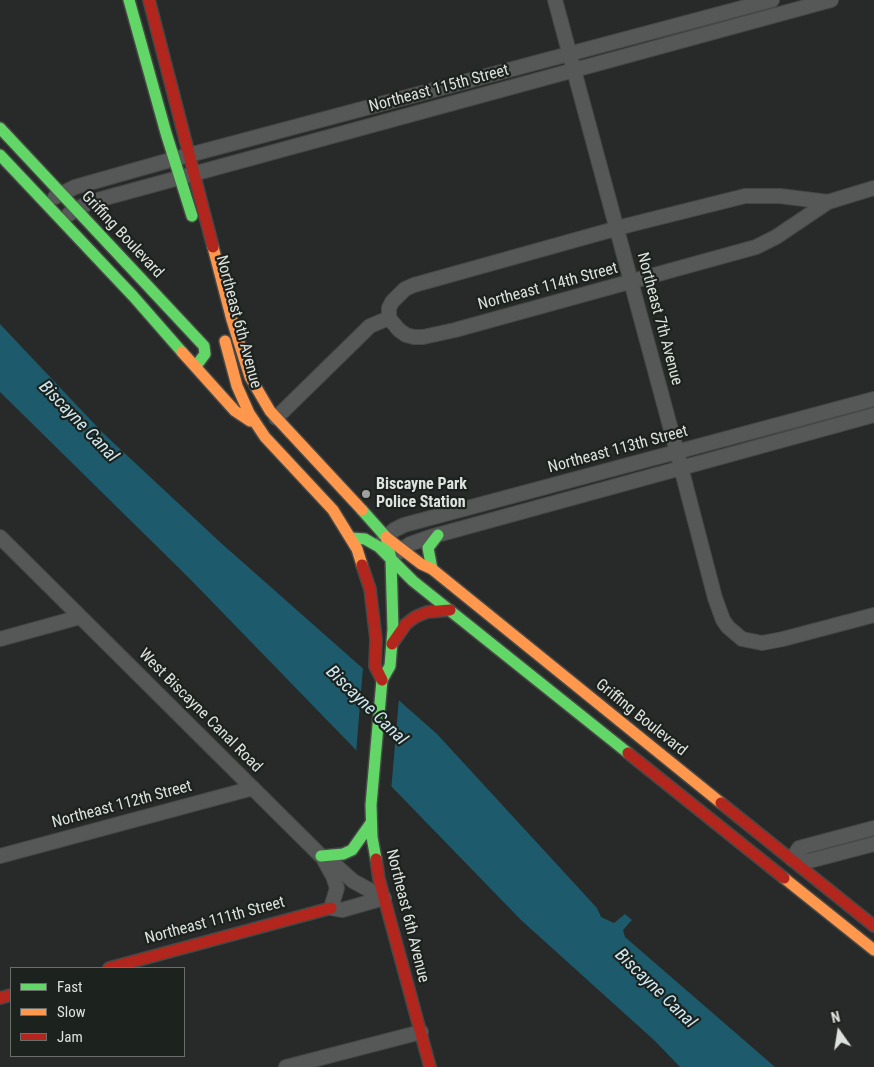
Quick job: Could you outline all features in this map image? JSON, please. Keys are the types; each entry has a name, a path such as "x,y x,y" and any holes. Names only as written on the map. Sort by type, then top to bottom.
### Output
{"street":[{"path":"129,0 196,230"},
{"name":"Northeast 6th Avenue","path":"149,0 235,329 256,389"},
{"name":"Northeast 7th Avenue","path":"555,0 718,611 728,628 742,638 762,643 874,616"},
{"name":"Northeast 115th Street","path":"46,203 61,193 75,187 174,159 772,0"},
{"name":"Northeast 115th Street","path":"61,220 88,202 831,0"},
{"name":"Griffing Boulevard","path":"0,128 204,346 205,354 196,366"},
{"name":"Griffing Boulevard","path":"0,155 242,418 257,425"},
{"name":"Northeast 114th Street","path":"828,202 818,199 745,196 616,228 414,285 405,289 392,302 389,318 406,335 423,337 455,330 756,247 776,238 828,202 874,188"},
{"path":"276,418 370,326 389,318"},
{"name":"Northeast 6th Avenue","path":"222,329 237,386 244,403 257,425 265,437 328,504 350,538 362,562 369,585 376,639 375,666 382,680"},
{"name":"Griffing Boulevard","path":"256,389 276,418 351,497 382,542 396,554 413,581 874,950"},
{"name":"Northeast 113th Street","path":"382,542 404,525 874,399"},
{"name":"Northeast 113th Street","path":"396,554 418,540 874,415"},
{"path":"432,569 428,548 438,535"},
{"name":"West Biscayne Canal Road","path":"0,537 321,856 358,884 384,898"},
{"name":"Griffing Boulevard","path":"350,538 382,542"},
{"path":"369,585 376,568 382,542"},
{"name":"Northeast 6th Avenue","path":"396,554 390,666 382,680 371,823 375,860 384,898 430,1067"},
{"name":"Griffing Boulevard","path":"396,554 432,569 614,718 874,926"},
{"path":"392,644 406,624 415,617 427,612 450,610"},
{"path":"0,639 80,617"},
{"path":"602,733 614,718"},
{"name":"Northeast 112th Street","path":"0,856 253,788"},
{"path":"371,823 352,850 343,854 321,856 333,876 337,888 331,908 342,910 384,898"},
{"path":"792,859 799,848 874,828"},
{"path":"769,865 792,859 809,861 874,844"},
{"name":"Northeast 111th Street","path":"113,967 331,908"},
{"path":"286,1067 421,1032"}],"water":[{"name":"Biscayne Canal","path":"0,324 103,433 221,543 437,734 597,908 601,917 614,923 625,914 632,920 623,930 625,937 775,1067 680,1067 655,1041 521,920 189,578 0,392"}],"pier":[{"path":"363,668 399,698 391,791 356,754"}],"traffic: fast":[{"path":"129,0 166,133 192,216"},
{"path":"0,128 204,346 205,354 196,366"},
{"path":"0,155 133,296 182,352"},
{"path":"362,510 386,537 391,559 393,629 390,666 382,680 371,805 372,837 376,859"},
{"path":"432,569 428,548 438,535"},
{"path":"351,538 365,539 379,547 413,581 628,753"},
{"path":"321,856 343,854 352,850 371,823"}],"traffic: slow":[{"path":"213,247 232,320 250,377 270,411 362,510"},
{"path":"225,341 237,386 249,413 265,437 333,510 357,549 362,565"},
{"path":"182,352 235,411 250,421"},
{"path":"386,537 421,564 432,569 721,803"},
{"path":"784,878 874,950"}],"traffic: jam":[{"path":"149,0 213,247"},
{"path":"362,565 370,589 376,639 375,666 382,680"},
{"path":"392,644 406,624 415,617 427,612 450,610"},
{"path":"628,753 784,878"},
{"path":"721,803 874,926"},
{"path":"376,859 379,879 430,1067"},
{"path":"113,967 331,908"},
{"path":"0,998 10,995"}],"place":[{"name":"Biscayne Park Police Station","path":"366,494"}]}
